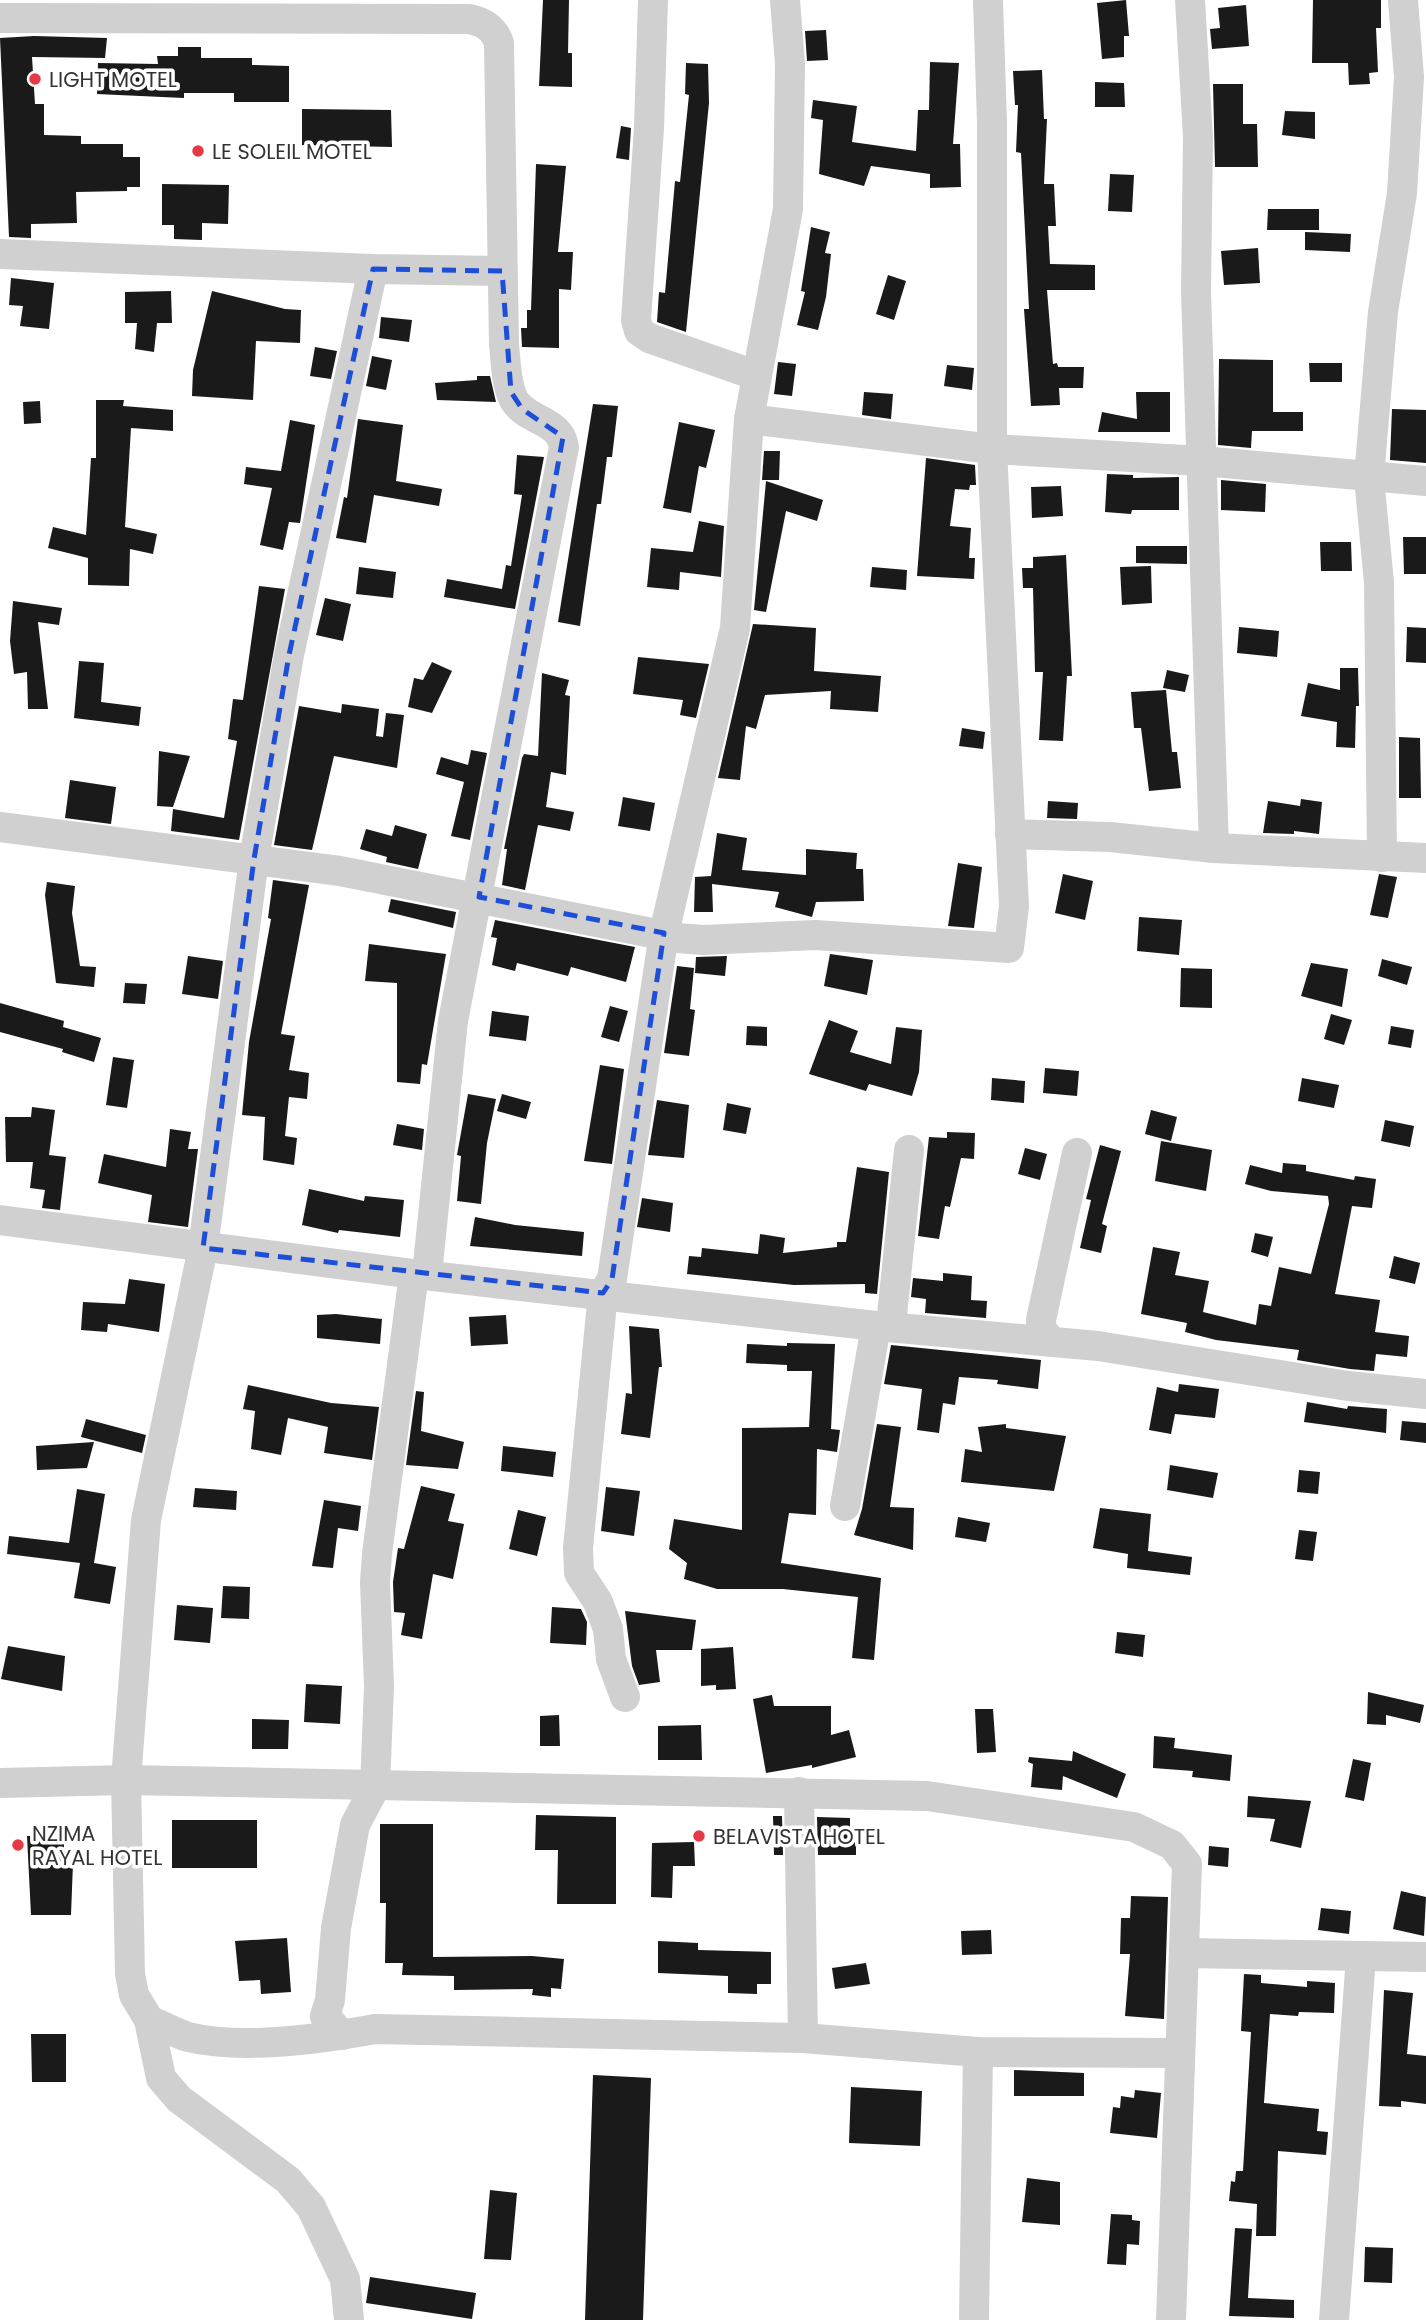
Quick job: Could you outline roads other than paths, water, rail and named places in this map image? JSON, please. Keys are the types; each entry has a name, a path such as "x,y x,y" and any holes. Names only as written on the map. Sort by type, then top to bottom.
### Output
{"street":[{"path":"653,0 649,128 636,320 639,331 649,338 755,375"},
{"path":"625,1697 611,1659 608,1629 598,1602 579,1573 578,1548 603,1293 612,1279 664,933 735,628 749,419 755,375 788,209 790,64 785,0"},
{"path":"0,827 340,871 703,940 815,935 1005,950 1012,938 1014,906 992,449 992,122 988,0"},
{"path":"1190,0 1198,137 1196,292 1214,848"},
{"path":"1382,857 1379,583 1369,477 1383,312 1402,193 1409,77 1403,0"},
{"path":"0,18 204,9 469,19 489,27 499,43 504,345 511,392 522,409 554,427 563,436 564,447 453,1021 420,1274 377,1553 379,1686 375,1787 355,1825 336,1928 330,2000 334,2025"},
{"path":"0,254 373,269 502,271"},
{"path":"349,2320 345,2279 311,2207 288,2180 179,2099 161,2078 149,2020 134,1995 130,1974 126,1780 146,1520 203,1248 254,859 289,655 373,269"},
{"path":"749,419 992,449 1202,461 1426,481"},
{"path":"1010,834 1110,837 1214,848 1426,858"},
{"path":"845,1506 884,1325 909,1150"},
{"path":"1052,1342 1041,1329 1041,1320 1077,1153"},
{"path":"0,1220 420,1274 1052,1342 1426,1394"},
{"path":"0,1783 126,1780 927,1796 1134,1827 1172,1845 1187,1864 1171,2320"},
{"path":"314,1785 355,1825"},
{"path":"799,1792 803,2038"},
{"path":"1185,1953 1426,1957"},
{"path":"1334,2320 1361,1957"},
{"path":"149,2020 188,2036 228,2041 306,2040 334,2025 375,2029 803,2038 978,2052 1180,2053"},
{"path":"974,2320 978,2052"}],"place":[{"name":"LIGHT MOTEL","path":"35,79"},
{"name":"LE SOLEIL MOTEL","path":"198,151"},
{"name":"BELAVISTA HOTEL","path":"699,1836"},
{"name":"NZIMA RAYAL HOTEL","path":"18,1845"}]}
